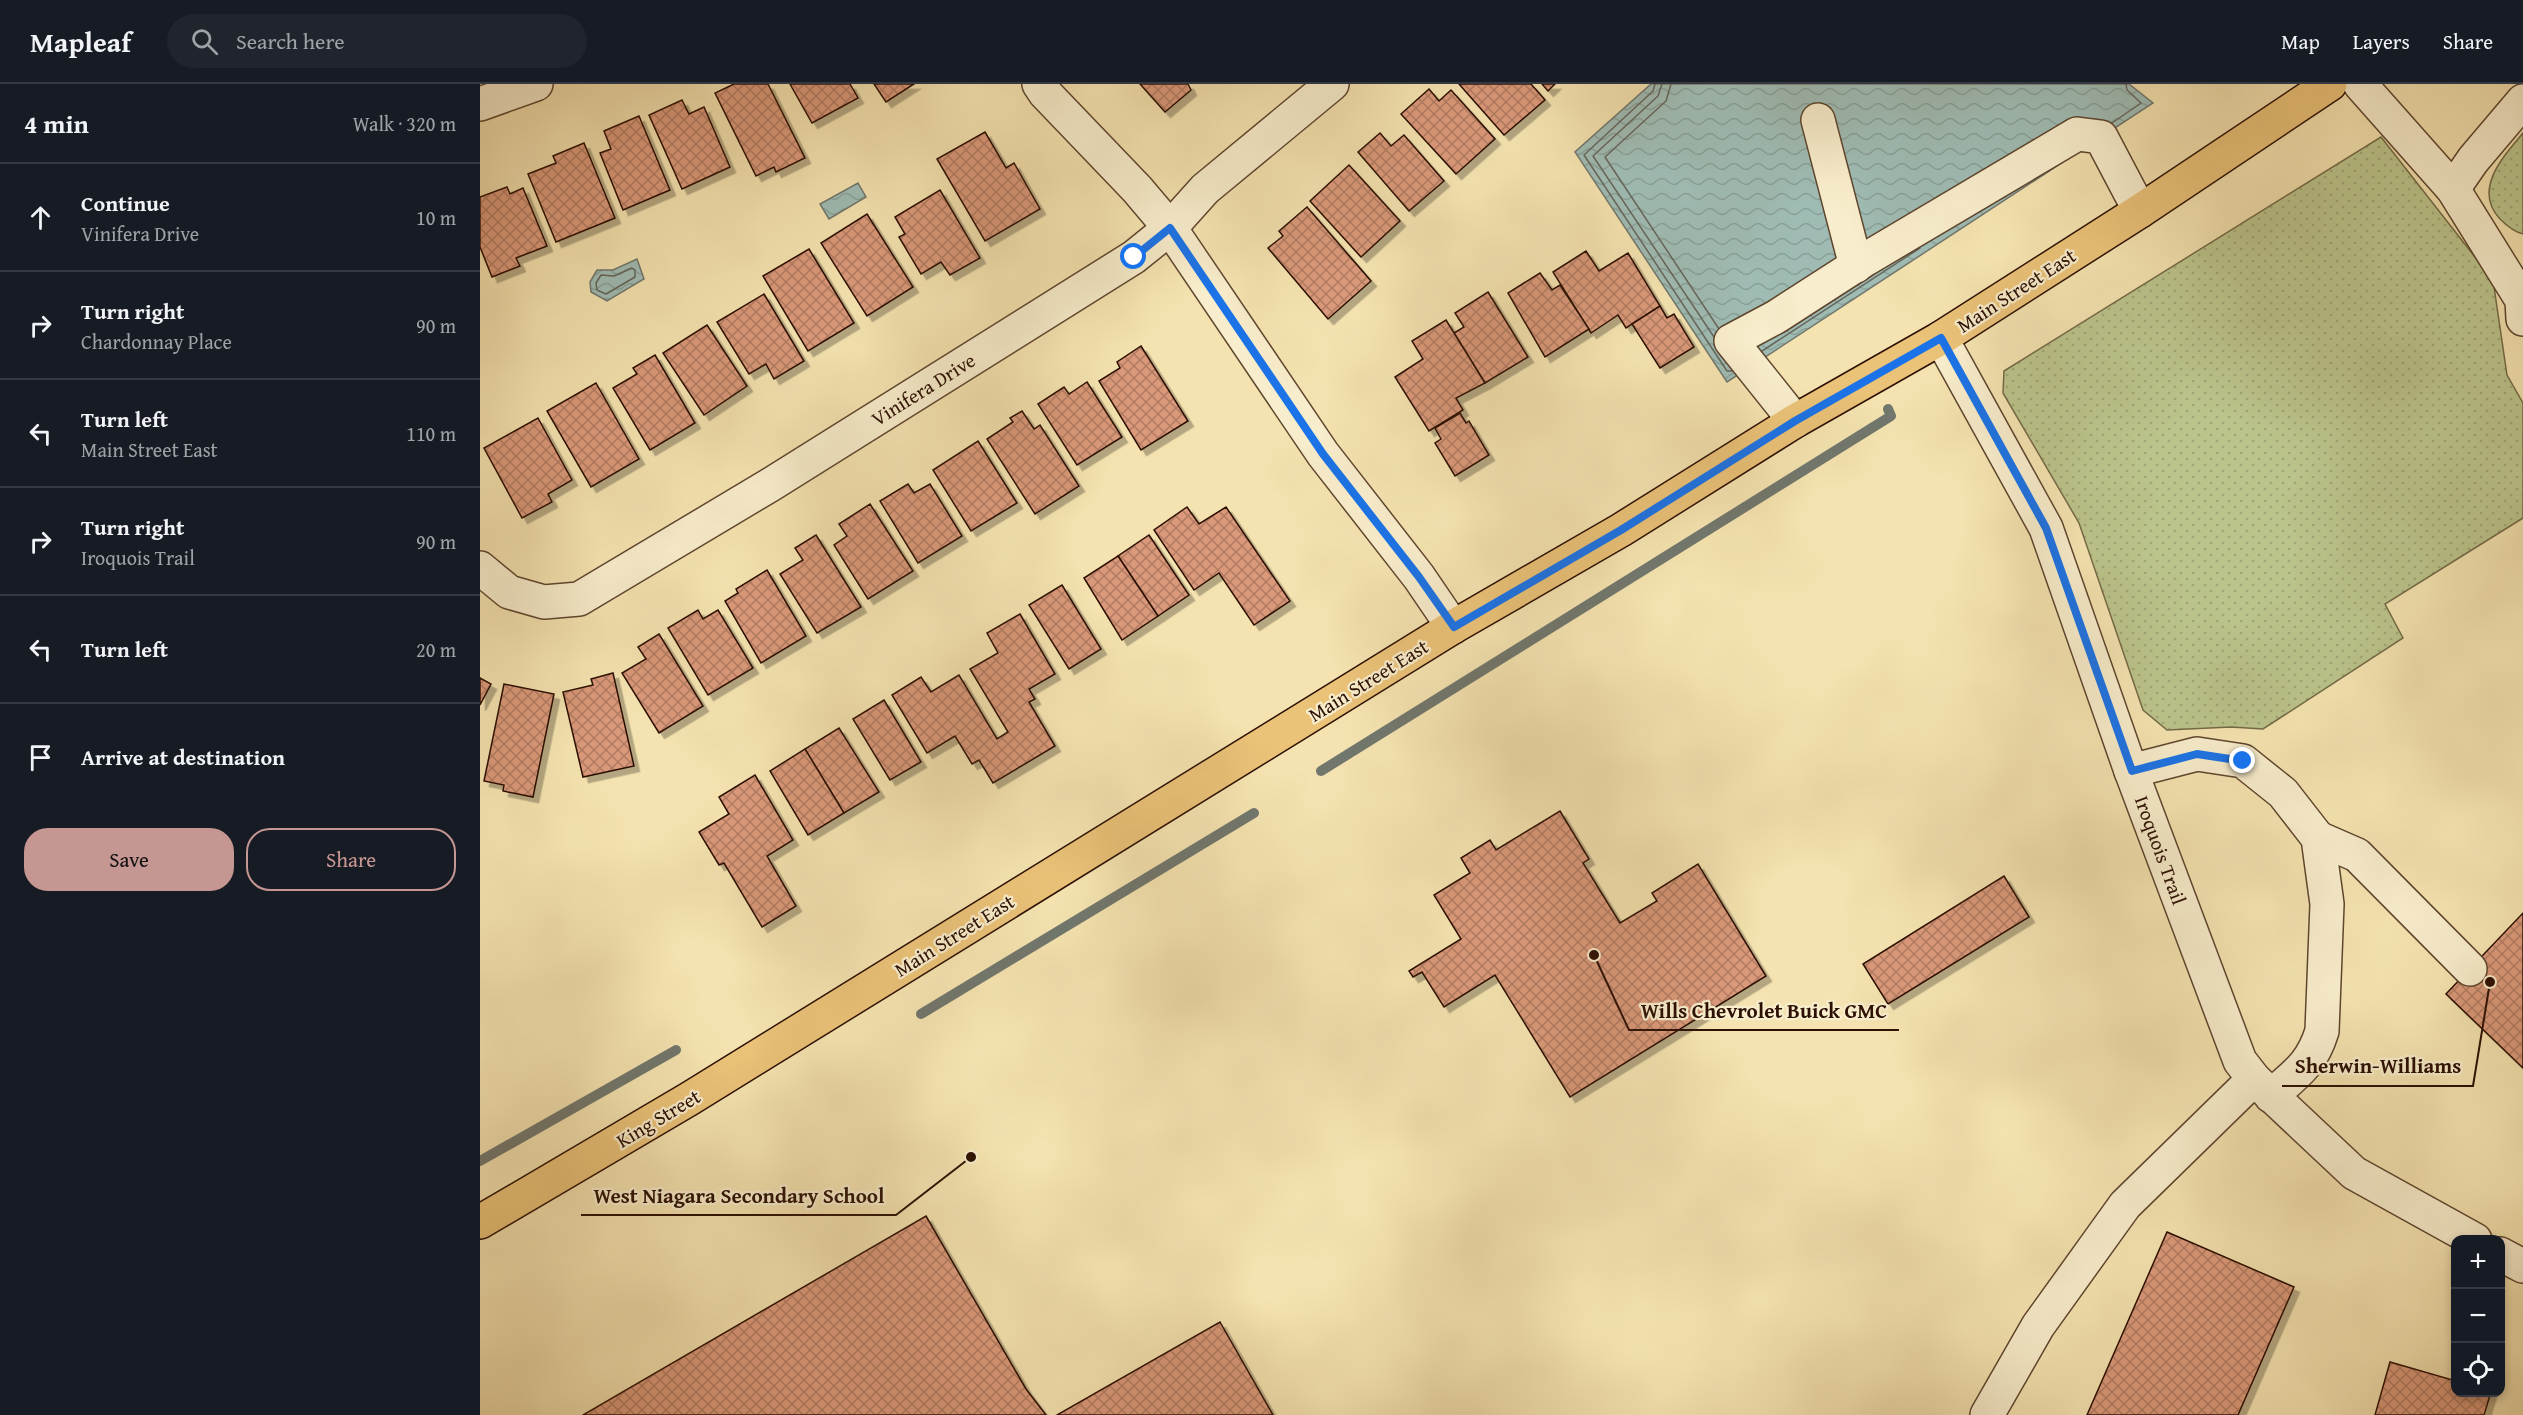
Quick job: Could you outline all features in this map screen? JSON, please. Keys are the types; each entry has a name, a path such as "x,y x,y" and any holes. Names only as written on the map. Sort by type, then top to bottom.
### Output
{"main road":[{"name":"Main Street East","path":"833,1009 1454,627 1621,530 1795,421 1941,338 2140,211 2330,84"},
{"name":"King Street","path":"480,1222 689,1099 833,1009"}],"street":[{"path":"480,105 536,84"},
{"path":"1039,84 1137,189 1170,228 1323,454 1419,577 1454,627"},
{"name":"Vinifera Drive","path":"480,568 509,592 544,602 579,598 770,485 1134,257 1170,228 1205,189 1332,84"},
{"path":"2360,84 2453,189 2522,306"},
{"path":"2453,189 2473,160 2523,101"},
{"path":"1818,120 1856,266"},
{"path":"1795,421 1731,341 1776,317 1856,266 2077,134 2101,137 2140,211"},
{"name":"Iroquois Trail","path":"1941,338 2046,528 2132,771 2240,1061 2262,1088 2354,1173 2468,1235"},
{"path":"2132,771 2197,754 2243,761 2283,793 2318,838 2357,855 2470,969"},
{"path":"1988,1415 2038,1326 2125,1205 2262,1088 2306,1065 2316,1049 2322,1031 2327,904 2318,838"},
{"path":"2505,1257 2523,1266"}],"green space":[{"path":"2523,133 2523,234 2513,230 2500,219 2492,208 2489,196 2494,173 2507,152"},
{"path":"2381,137 2493,280 2507,375 2523,403 2523,518 2385,604 2403,638 2263,729 2231,727 2167,730 2143,710 2079,523 2003,393 2004,371"}],"water":[{"path":"1651,84 2129,84 2153,103 1727,382 1575,152"},
{"path":"858,183 866,197 829,219 820,204"},
{"path":"637,259 644,279 607,301 591,292 590,282 597,270 613,270"}],"building":[{"path":"734,84 768,84 805,158 776,172 774,167 756,176 715,93"},
{"path":"790,84 850,84 858,98 812,123"},
{"path":"874,84 914,84 886,102"},
{"path":"1140,84 1188,84 1191,90 1165,112"},
{"path":"1459,84 1531,84 1545,100 1504,135"},
{"path":"1542,84 1555,84 1548,91"},
{"path":"1429,89 1439,101 1451,90 1495,139 1456,174 1401,114"},
{"path":"682,100 689,114 704,107 730,167 682,189 649,115"},
{"path":"639,116 670,190 623,210 600,153 611,149 604,131"},
{"path":"985,132 1006,168 1014,163 1040,209 985,241 937,159"},
{"path":"1380,133 1391,146 1404,135 1444,181 1409,211 1358,152"},
{"path":"584,143 615,218 556,242 528,174 556,163 553,156"},
{"path":"1349,165 1400,221 1361,257 1310,201"},
{"path":"507,187 510,194 523,188 547,246 516,258 520,266 492,277 480,247 480,197"},
{"path":"940,190 980,258 950,275 941,262 921,274 899,237 905,234 895,217"},
{"path":"1307,207 1371,281 1328,319 1268,248 1283,236 1279,231"},
{"path":"867,214 913,287 867,316 821,243"},
{"path":"809,249 854,323 808,351 763,276"},
{"path":"1586,251 1599,271 1628,253 1660,306 1626,328 1618,315 1591,333 1553,272"},
{"path":"1540,273 1552,290 1560,285 1589,329 1545,357 1508,293"},
{"path":"1488,292 1528,357 1485,383 1454,333 1464,327 1455,313"},
{"path":"764,294 804,361 774,379 766,364 749,374 717,322"},
{"path":"1660,306 1667,318 1674,314 1694,347 1660,368 1632,324"},
{"path":"1446,320 1485,383 1456,398 1463,410 1429,431 1395,377 1423,359 1412,341"},
{"path":"707,325 747,386 704,415 663,353"},
{"path":"1141,346 1188,421 1141,450 1099,381 1120,368 1117,362"},
{"path":"655,355 695,423 650,450 613,388 637,374 633,368"},
{"path":"1087,382 1122,437 1077,465 1038,404 1064,387 1069,394"},
{"path":"596,383 639,459 591,487 547,411"},
{"path":"1022,411 1034,429 1040,425 1079,486 1035,514 987,439 1013,422 1010,418"},
{"path":"1460,413 1466,423 1469,421 1489,455 1455,476 1435,443 1441,439 1435,428"},
{"path":"538,418 572,480 548,494 552,502 522,518 484,448"},
{"path":"978,441 1017,503 971,531 933,470"},
{"path":"908,484 914,493 930,484 962,536 918,563 880,501"},
{"path":"870,504 913,571 868,599 834,545 847,536 839,524"},
{"path":"1187,507 1199,524 1226,507 1290,601 1254,625 1219,573 1194,590 1154,530"},
{"path":"816,535 861,607 817,633 780,574 803,560 795,548"},
{"path":"1149,535 1189,595 1158,616 1118,556"},
{"path":"1118,556 1158,616 1122,640 1084,578"},
{"path":"767,570 806,636 761,663 725,601 738,593 736,589"},
{"path":"1062,585 1101,649 1069,669 1029,605"},
{"path":"698,610 703,619 718,610 753,668 708,695 668,628"},
{"path":"1020,614 1055,674 1029,689 1035,699 1029,702 1055,746 993,783 979,760 972,764 955,736 927,753 892,695 921,677 931,692 959,675 997,739 1008,732 970,669 998,653 987,633"},
{"path":"659,634 703,706 659,733 622,673 646,659 638,647"},
{"path":"613,673 634,766 583,777 563,692 593,685 591,679"},
{"path":"480,678 491,684 480,705"},
{"path":"504,684 554,694 533,797 503,791 504,785 484,781"},
{"path":"884,700 921,762 890,780 853,719"},
{"path":"839,728 879,792 844,813 805,749"},
{"path":"805,749 844,813 808,835 770,771"},
{"path":"755,775 793,840 767,856 796,906 762,927 724,863 719,865 699,832 729,814 719,797"},
{"path":"1560,811 1589,859 1583,863 1620,923 1657,901 1652,893 1698,864 1766,976 1570,1097 1495,975 1444,1007 1422,972 1413,977 1409,971 1461,939 1434,895 1470,873 1461,858 1490,840 1496,850"},
{"path":"2004,876 2029,917 1888,1004 1863,964"},
{"path":"2523,913 2523,1068 2446,994"},
{"path":"926,1216 1026,1389 1046,1415 583,1415"},
{"path":"2167,1232 2294,1287 2238,1415 2087,1415"},
{"path":"1220,1322 1273,1415 1057,1415"},
{"path":"2390,1362 2451,1380 2451,1397 2489,1397 2484,1415 2375,1415"}],"waterway":[{"path":"1321,771 1891,416 1888,409"},
{"path":"921,1014 1254,813"},
{"path":"480,1161 676,1050"}],"place":[{"name":"Wills Chevrolet Buick GMC","path":"1594,955"},
{"name":"Sherwin-Williams","path":"2490,982"},
{"name":"West Niagara Secondary School","path":"971,1157"}],"route":[{"path":"1134,257 1170,228 1323,454 1419,577 1454,627 1621,530 1795,421 1941,338 2046,528 2132,771 2197,754 2243,761"}]}
